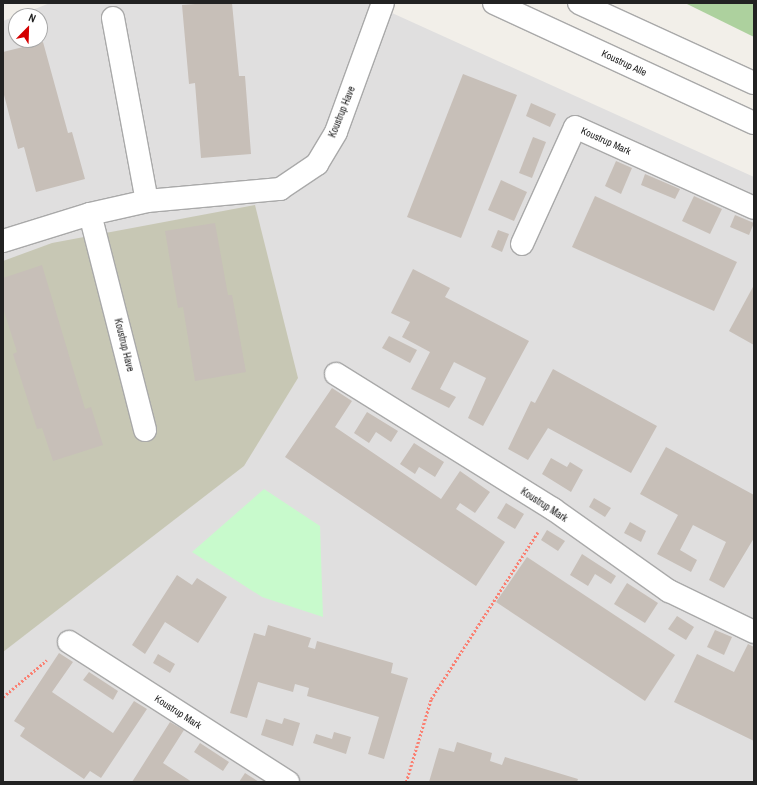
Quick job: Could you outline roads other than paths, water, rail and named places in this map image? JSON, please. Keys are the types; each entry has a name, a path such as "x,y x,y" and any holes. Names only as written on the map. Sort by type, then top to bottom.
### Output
{"street":[{"name":"Koustrup Have","path":"3,241 90,214 147,201 280,188 316,164 336,132 384,3"},
{"name":"Koustrup Alle","path":"494,3 754,122"},
{"path":"579,3 754,84"},
{"path":"113,18 147,201"},
{"name":"Koustrup Mark","path":"522,244 575,127 754,208"},
{"name":"Koustrup Have","path":"90,214 145,430"},
{"name":"Koustrup Mark","path":"336,374 553,509 669,591 754,632"},
{"name":"Koustrup Mark","path":"69,642 288,782"}]}
